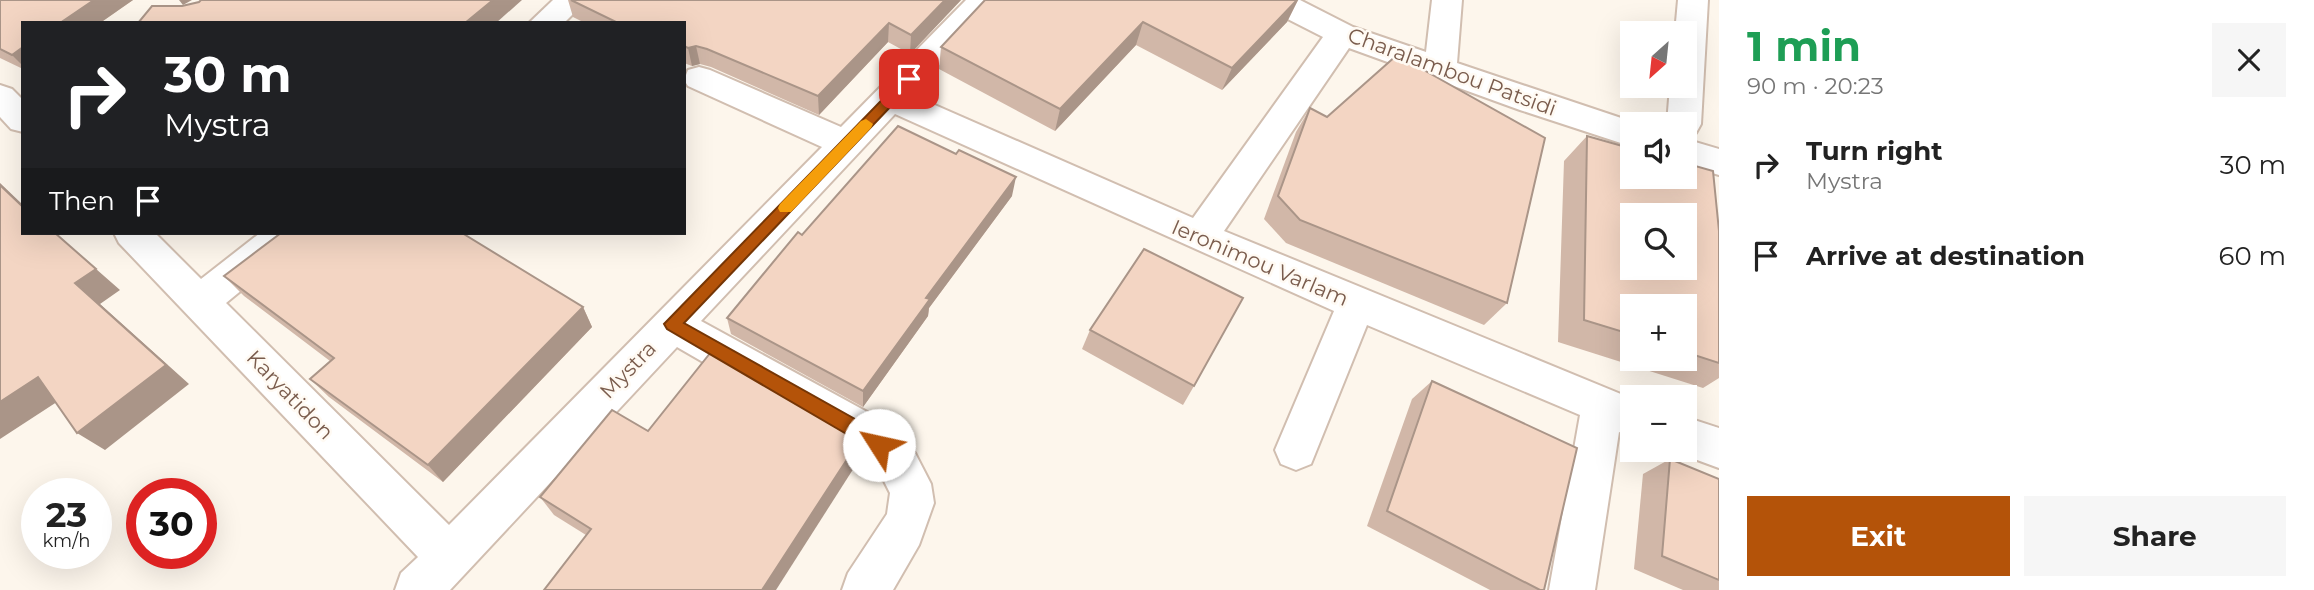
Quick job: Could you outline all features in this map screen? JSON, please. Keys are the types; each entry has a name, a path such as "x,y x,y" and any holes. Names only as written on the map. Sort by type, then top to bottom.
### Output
{"street":[{"path":"546,21 572,0"},
{"name":"Mystra","path":"418,590 984,0"},
{"name":"Charalambou Patsidi","path":"1275,0 1342,34 1620,131"},
{"path":"1440,69 1447,0"},
{"path":"1685,112 1693,0"},
{"path":"1200,237 1342,34"},
{"path":"698,78 847,144"},
{"path":"0,97 21,118"},
{"name":"Ieronimou Varlam","path":"891,99 1200,237 1617,413"},
{"path":"1697,156 1719,162"},
{"name":"Karyatidon","path":"134,235 448,556"},
{"path":"200,302 284,235"},
{"path":"1296,450 1356,304"},
{"path":"672,324 865,433 893,457 913,494 907,526 865,590"},
{"path":"1572,590 1617,413"},
{"path":"1697,440 1719,448"}],"building":[{"path":"0,0 94,0 63,21 21,21 21,48 12,55 0,49"},
{"path":"493,0 467,21 140,21 152,6 182,6 199,2"},
{"path":"571,0 945,0 911,35 889,23 818,96 707,49 686,47 686,21 614,21"},
{"path":"985,0 1297,0 1232,68 1143,22 1060,109 941,47"},
{"path":"1397,55 1545,138 1507,303 1300,220 1278,196 1310,108 1327,117"},
{"path":"898,126 956,154 959,150 1016,177 926,298 930,299 863,391 727,318 798,232 802,235"},
{"path":"1587,136 1620,145 1620,189 1697,189 1697,166 1713,171 1719,231 1719,363 1697,356 1697,294 1620,294 1620,331 1584,320"},
{"path":"0,185 21,205 21,235 57,235 96,269 75,283 166,365 77,433 38,377 0,402"},
{"path":"278,235 465,235 583,307 428,465 310,379 334,358 224,276"},
{"path":"1144,249 1243,298 1194,386 1090,330"},
{"path":"711,352 848,430 859,441 762,590 544,590 591,529 540,497 612,410 648,431"},
{"path":"1432,381 1577,448 1544,590 1387,511"},
{"path":"1670,462 1677,462 1719,479 1719,580 1662,556"}],"slow traffic":[{"path":"786,208 866,124"}],"route":[{"path":"879,445 865,433 672,324 909,79"}]}
